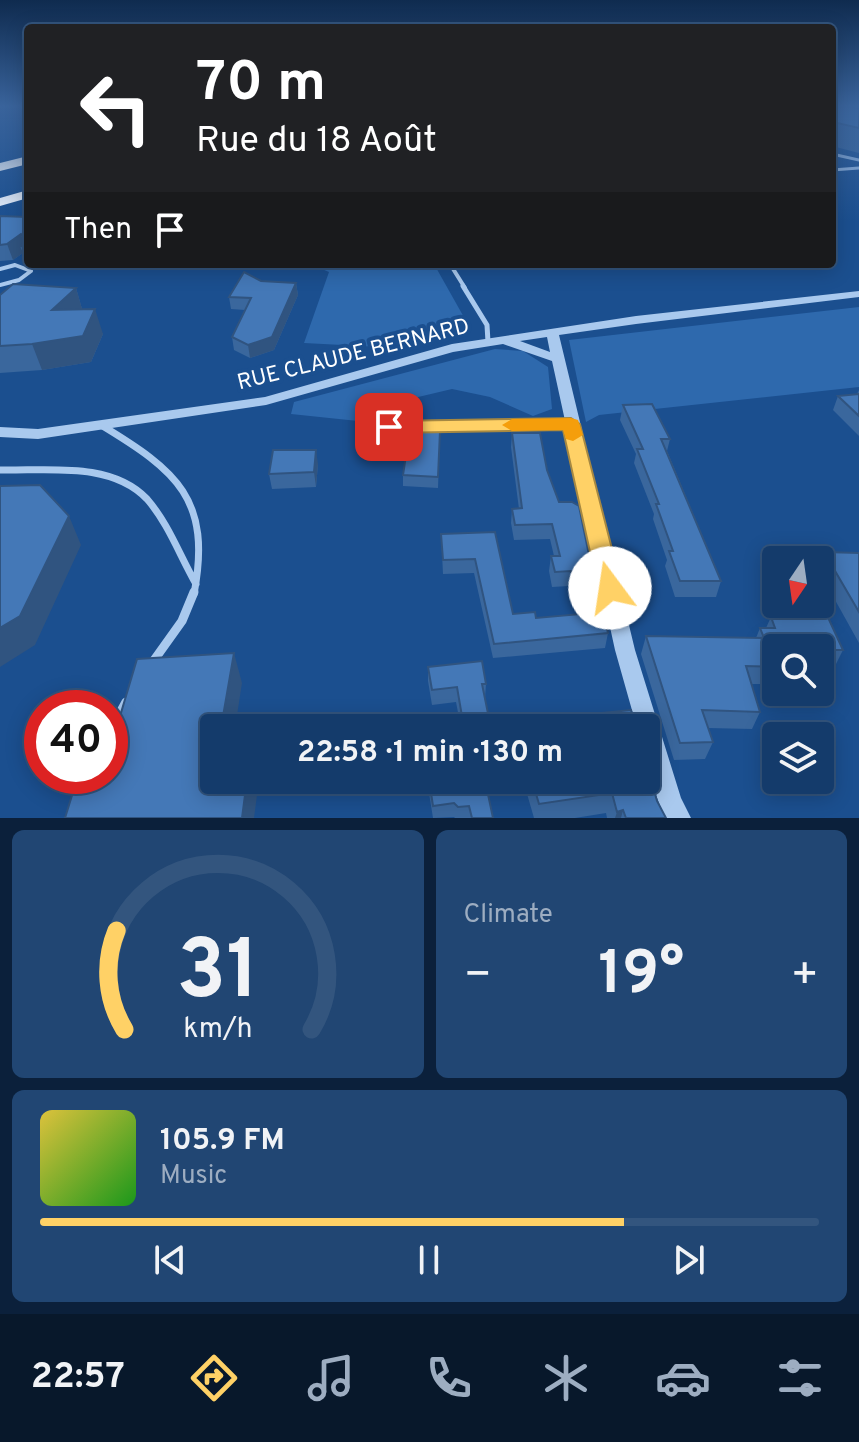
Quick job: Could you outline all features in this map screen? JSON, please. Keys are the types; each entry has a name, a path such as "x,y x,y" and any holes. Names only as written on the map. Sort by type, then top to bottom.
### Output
{"highway":[{"path":"0,160 24,153"},
{"path":"0,167 24,161"}],"main road":[{"path":"0,195 24,188"},
{"path":"0,202 24,195"}],"street":[{"name":"RUE CLAUDE BERNARD","path":"0,432 38,434 266,401 452,348 552,332 859,294"},
{"path":"552,332 625,650 671,803 679,818"},
{"path":"495,341 556,358"},
{"path":"389,427 571,424"}],"lane":[{"path":"836,155 859,160"},
{"path":"836,170 859,168"},
{"path":"0,269 24,258"},
{"path":"0,285 19,280 31,271 15,265"},
{"path":"452,268 495,341"},
{"path":"101,425 146,452 187,490 197,509 202,534 196,584 189,609 142,678"},
{"path":"0,470 81,471 121,481 145,496 196,584"},
{"path":"128,700 134,690"}],"shaded area":[{"path":"320,268 436,268 470,328 400,348 304,343 329,272"},
{"path":"859,307 859,387 599,415 586,422 569,340"},
{"path":"495,349 523,351 548,367 552,409 533,416 490,397 452,389 376,407 377,423 291,414 294,402"}],"building":[{"path":"0,216 24,217 24,236 21,234 0,245"},
{"path":"244,272 261,281 296,283 272,337 248,345 232,337 251,298 229,297"},
{"path":"13,284 76,288 52,310 95,309 83,336 0,346 0,295"},
{"path":"859,394 859,416 838,396"},
{"path":"652,404 670,439 661,439 721,581 680,581 656,504 659,504 637,449 643,449 623,405"},
{"path":"418,430 440,431 438,477 403,475 409,435 417,436"},
{"path":"512,433 540,433 547,470 559,502 572,502 579,506 589,555 597,555 601,569 592,570 608,633 494,644 475,559 443,560 441,534 495,532 513,614 535,612 536,618 593,613 575,584 571,571 555,572 551,556 560,556 552,524 515,525 512,509 522,508"},
{"path":"273,450 316,450 314,472 269,474"},
{"path":"40,485 69,516 20,616 0,628 0,486"},
{"path":"834,552 859,553 859,612 834,569"},
{"path":"771,618 828,618 843,650 834,650 834,634 762,634 760,628 775,628"},
{"path":"646,636 762,638 762,667 746,666 760,712 702,710 713,742 680,743"},
{"path":"234,653 223,714 200,714 200,794 245,794 242,818 65,818 72,794 128,794 128,690 137,659"},
{"path":"482,661 486,684 482,684 488,714 462,714 457,687 432,690 428,667"},
{"path":"631,710 632,714 591,714"},
{"path":"431,794 488,794 493,818 472,818 469,806 458,807 454,803 433,806"},
{"path":"536,794 605,794 539,804"},
{"path":"612,794 655,794 666,818 626,818 623,810 617,812"}],"slow traffic":[{"path":"512,425 571,424 573,435"}],"route":[{"path":"389,427 571,424 610,588"}]}
